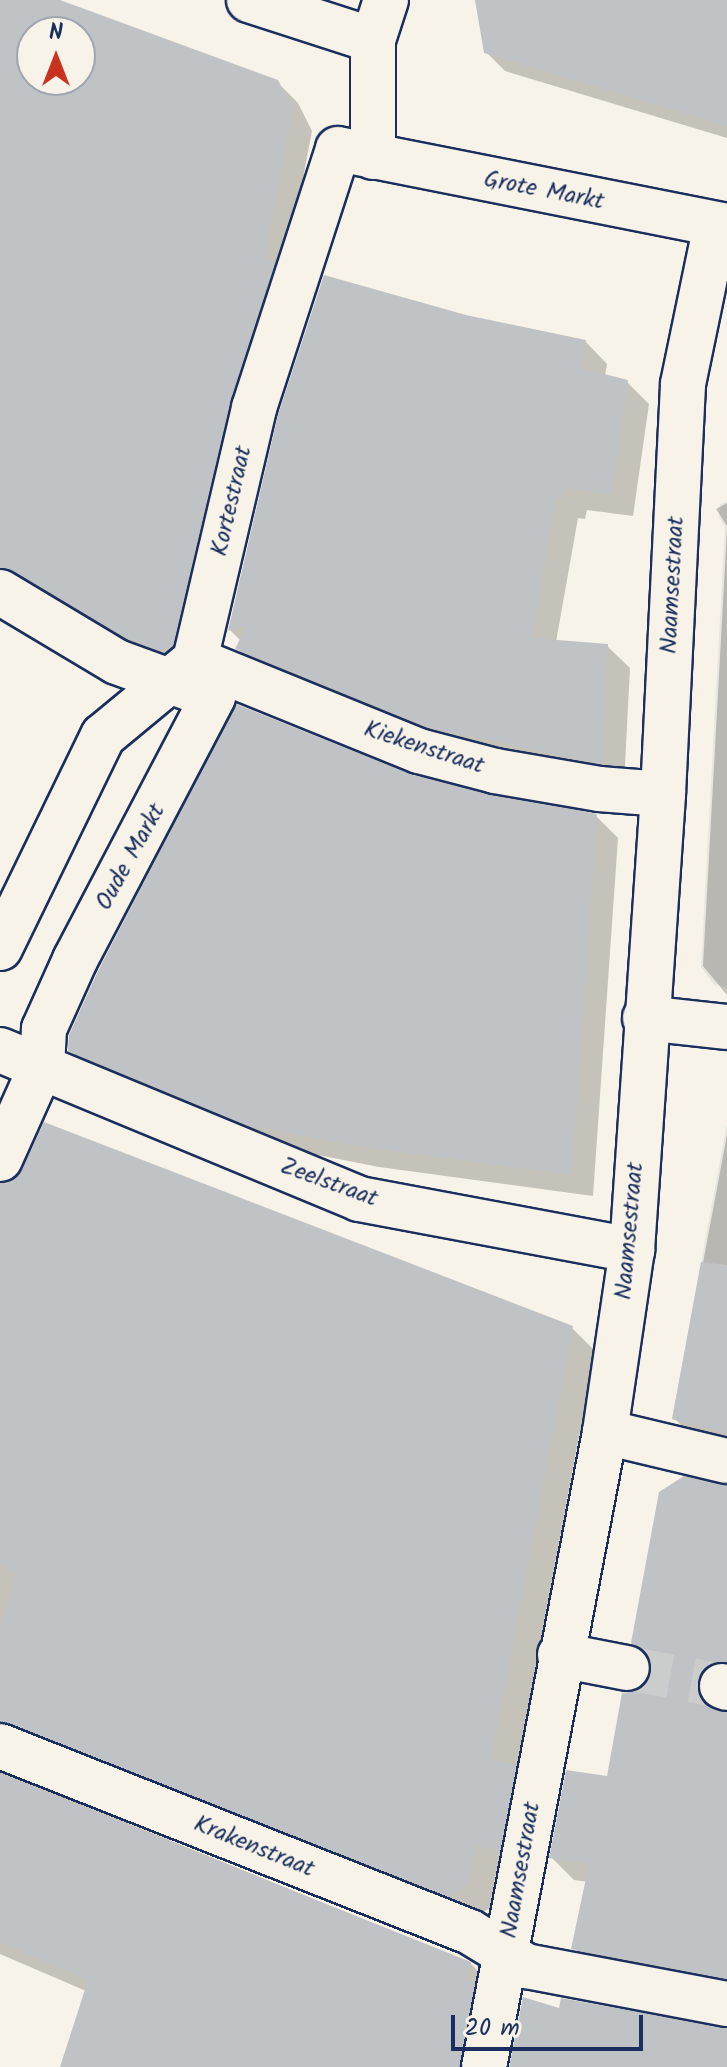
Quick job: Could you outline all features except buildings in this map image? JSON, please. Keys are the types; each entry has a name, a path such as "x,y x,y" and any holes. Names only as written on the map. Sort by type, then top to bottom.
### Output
{"street":[{"path":"249,0 380,20 373,157"},
{"name":"Grote Markt","path":"283,313 338,149 721,226 683,384"},
{"name":"Kortestraat","path":"182,669 283,313"},
{"name":"Naamsestraat","path":"484,2067 606,1421 632,1250 645,1018 663,794 683,384"},
{"name":"Oude Markt","path":"0,592 117,662 182,669 213,697 75,960 44,1029 42,1065 0,1159"},
{"path":"0,948 103,736 182,669"},
{"name":"Kiekenstraat","path":"182,669 419,751 509,774 663,794"},
{"path":"645,1018 727,1027"},
{"path":"0,1050 42,1065"},
{"name":"Zeelstraat","path":"42,1065 359,1199 632,1250"},
{"path":"606,1421 727,1461"},
{"path":"560,1655 627,1668"},
{"name":"Krakenstraat","path":"0,1746 470,1932 526,1966 566,1977 727,2004"}],"shaded area":[{"path":"727,501 727,987 714,985 701,967 725,527 719,517 720,504"},
{"path":"727,1123 727,1433 672,1419"}],"tunnel":[{"path":"627,1668 722,1686"}]}
